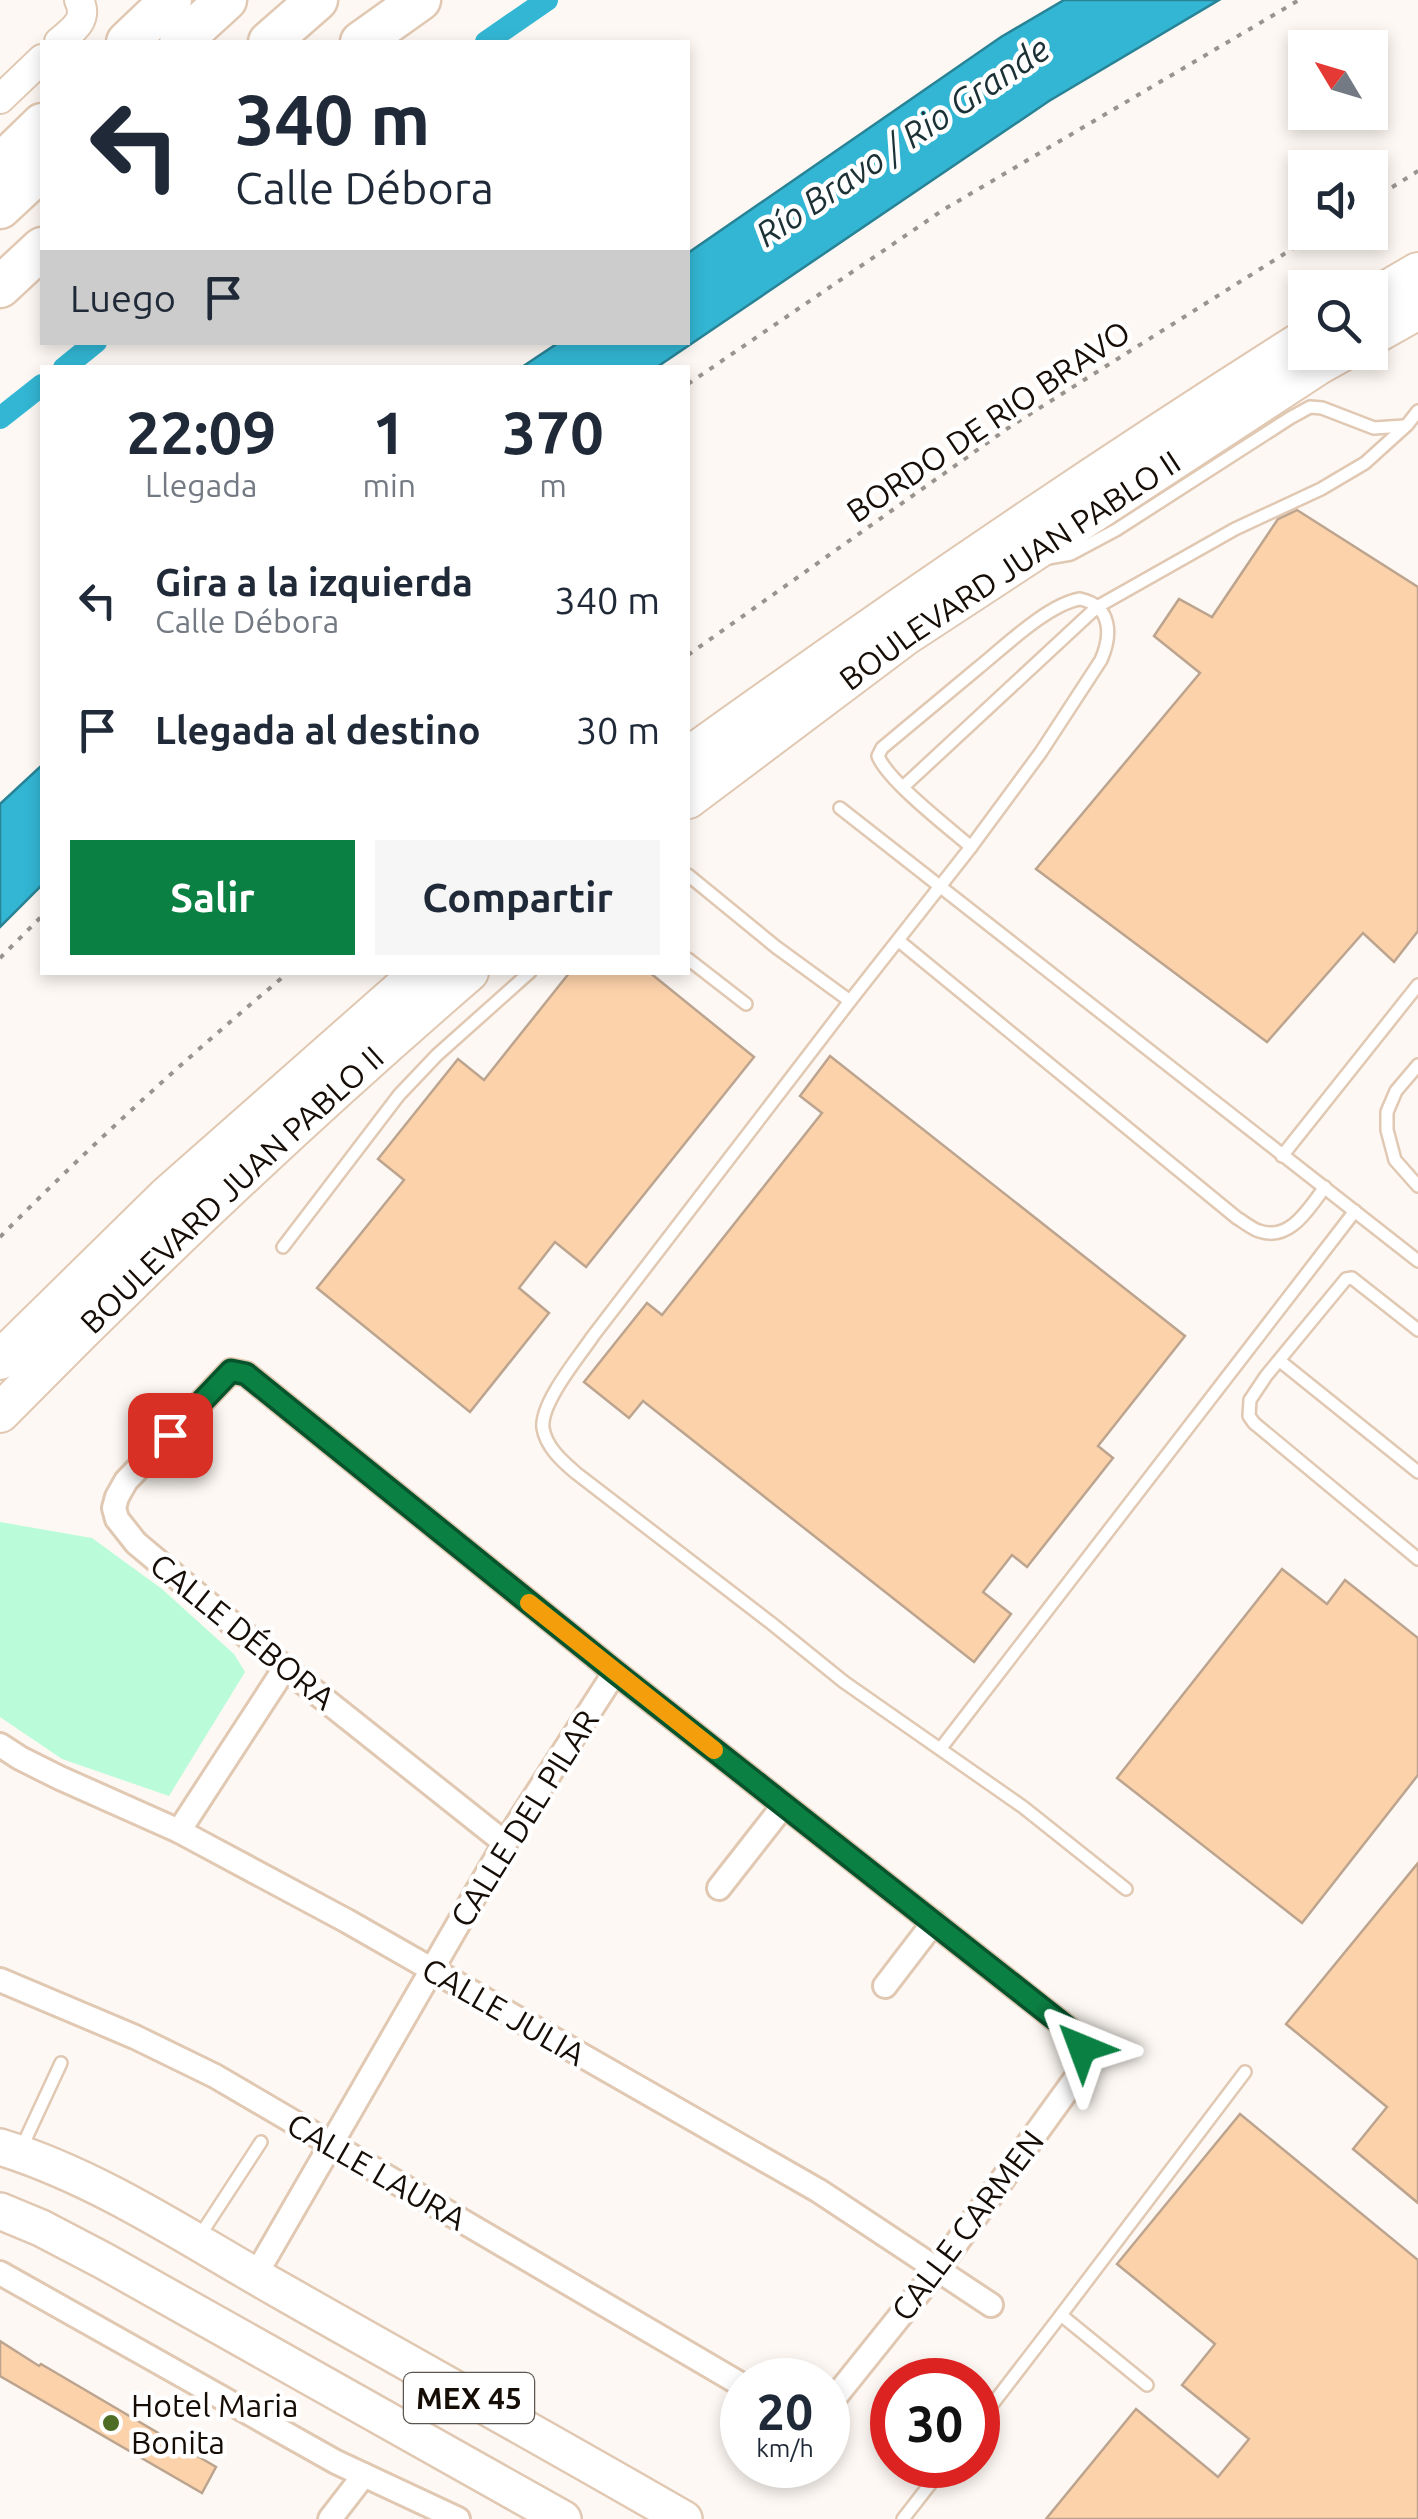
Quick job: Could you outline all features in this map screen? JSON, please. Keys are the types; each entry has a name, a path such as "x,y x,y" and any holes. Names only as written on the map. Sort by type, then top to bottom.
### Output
{"highway":[{"path":"129,40 171,0"},
{"path":"182,40 226,0"},
{"path":"270,40 317,0"},
{"path":"364,40 420,0"},
{"path":"0,165 40,126"},
{"path":"0,208 40,170"},
{"path":"0,287 40,250"},
{"path":"1388,290 1418,272"},
{"path":"0,317 40,285"},
{"path":"1388,327 1418,310"},
{"name":"BOULEVARD JUAN PABLO II","path":"690,755 867,629 1288,350"},
{"name":"BOULEVARD JUAN PABLO II","path":"690,797 905,636 1310,370"},
{"name":"BOULEVARD JUAN PABLO II","path":"0,1360 168,1196 418,975"},
{"name":"BOULEVARD JUAN PABLO II","path":"0,1413 228,1188 466,975"}],"main road":[{"name":"MEX 45","path":"10,2150 74,2176 196,2241 684,2519"},
{"name":"MEX 45","path":"0,2211 104,2261 564,2519"}],"street":[{"path":"62,40 83,16 79,0"},
{"path":"0,99 40,60"},
{"name":"CALLE DÉBORA","path":"504,1843 136,1544 116,1519 114,1508 126,1481 231,1371 246,1374 615,1672"},
{"path":"179,1831 284,1668"},
{"path":"615,1672 934,1922 885,1986"},
{"name":"CALLE DEL PILAR","path":"255,2276 504,1843 615,1672"},
{"name":"CALLE JULIA","path":"0,1745 60,1778 179,1831 432,1970 819,2191 991,2305"},
{"path":"718,1888 784,1806"},
{"name":"CALLE CARMEN","path":"850,2379 938,2270 1076,2078 1083,2056 1076,2035 934,1922"},
{"name":"CALLE LAURA","path":"0,1980 215,2076 720,2372"},
{"path":"0,2273 319,2452 458,2519"},
{"path":"330,2519 364,2475"}],"lane":[{"path":"1010,567 1070,554 1116,530 1310,408 1322,408 1374,428 1407,426"},
{"path":"903,787 1098,606 1235,529 1365,463 1418,412"},
{"path":"972,847 903,787 878,756 882,748 1008,643 1070,600 1087,600 1098,606 1110,632 1101,660 972,847 593,1336 543,1414 543,1428 559,1458 576,1473 844,1682 1024,1808 1126,1890"},
{"path":"840,808 1418,1260"},
{"path":"690,877 850,1001"},
{"path":"899,940 1237,1218 1259,1231 1278,1234 1290,1228 1326,1188"},
{"path":"690,961 746,1004"},
{"path":"283,1247 399,1095 437,1054 527,975"},
{"path":"1282,1156 1418,985"},
{"path":"1418,1065 1396,1091 1387,1112 1387,1130 1395,1160 1418,1186"},
{"path":"942,1748 1355,1212"},
{"path":"1418,1330 1367,1287 1349,1278 1340,1284 1250,1400 1249,1416 1418,1559"},
{"path":"1280,1361 1418,1472"},
{"path":"10,2150 61,2063"},
{"path":"1000,2394 1245,2072"},
{"path":"196,2241 261,2142"},
{"path":"1061,2315 1147,2385"},
{"path":"903,2519 927,2488"}],"path":[{"path":"690,383 943,210 1299,0"},
{"path":"1388,189 1418,170"},
{"name":"BORDO DE RIO BRAVO","path":"690,654 1011,426 1291,250"},
{"path":"0,958 40,918"},
{"path":"0,1236 79,1158 284,975"}],"green space":[{"path":"0,1522 92,1538 162,1589 234,1654 245,1672 169,1796 62,1759 0,1717"}],"water":[{"name":"Río Bravo / Rio Grande","path":"1064,0 1219,0 1049,101 690,345 690,252 1001,37"},
{"path":"555,345 689,345 660,365 525,365"},
{"path":"40,767 40,887 0,927 0,804"}],"building":[{"path":"1297,510 1418,587 1418,931 1394,962 1363,933 1267,1042 1036,869 1200,673 1154,636 1179,599 1212,617 1278,519"},
{"path":"568,975 653,975 754,1057 586,1267 555,1242 519,1288 549,1313 470,1412 317,1288 404,1180 378,1159 458,1059 484,1080"},
{"path":"830,1056 1185,1336 1098,1446 1113,1458 1027,1567 1012,1555 983,1592 1011,1614 974,1662 643,1401 629,1418 584,1382 647,1303 662,1315 822,1113 800,1096"},
{"path":"1282,1569 1327,1604 1345,1580 1418,1638 1418,1775 1302,1923 1117,1778"},
{"path":"1418,1863 1418,2203 1353,2149 1387,2107 1286,2024"},
{"path":"1240,2114 1418,2260 1418,2519 1046,2519 1136,2409 1218,2477 1249,2439 1182,2385 1215,2344 1117,2264"},
{"name":"Hotel Maria Bonita","path":"0,2341 216,2467 202,2493 0,2376"}],"waterway":[{"path":"489,40 547,0"},
{"path":"68,365 92,345"},
{"path":"0,418 40,387"}],"slow traffic":[{"path":"529,1603 714,1750"}],"place":[{"name":"Hotel Maria Bonita","path":"111,2423"}],"route":[{"path":"170,1435 231,1371 246,1374 615,1672 1076,2035 1082,2048"}]}
